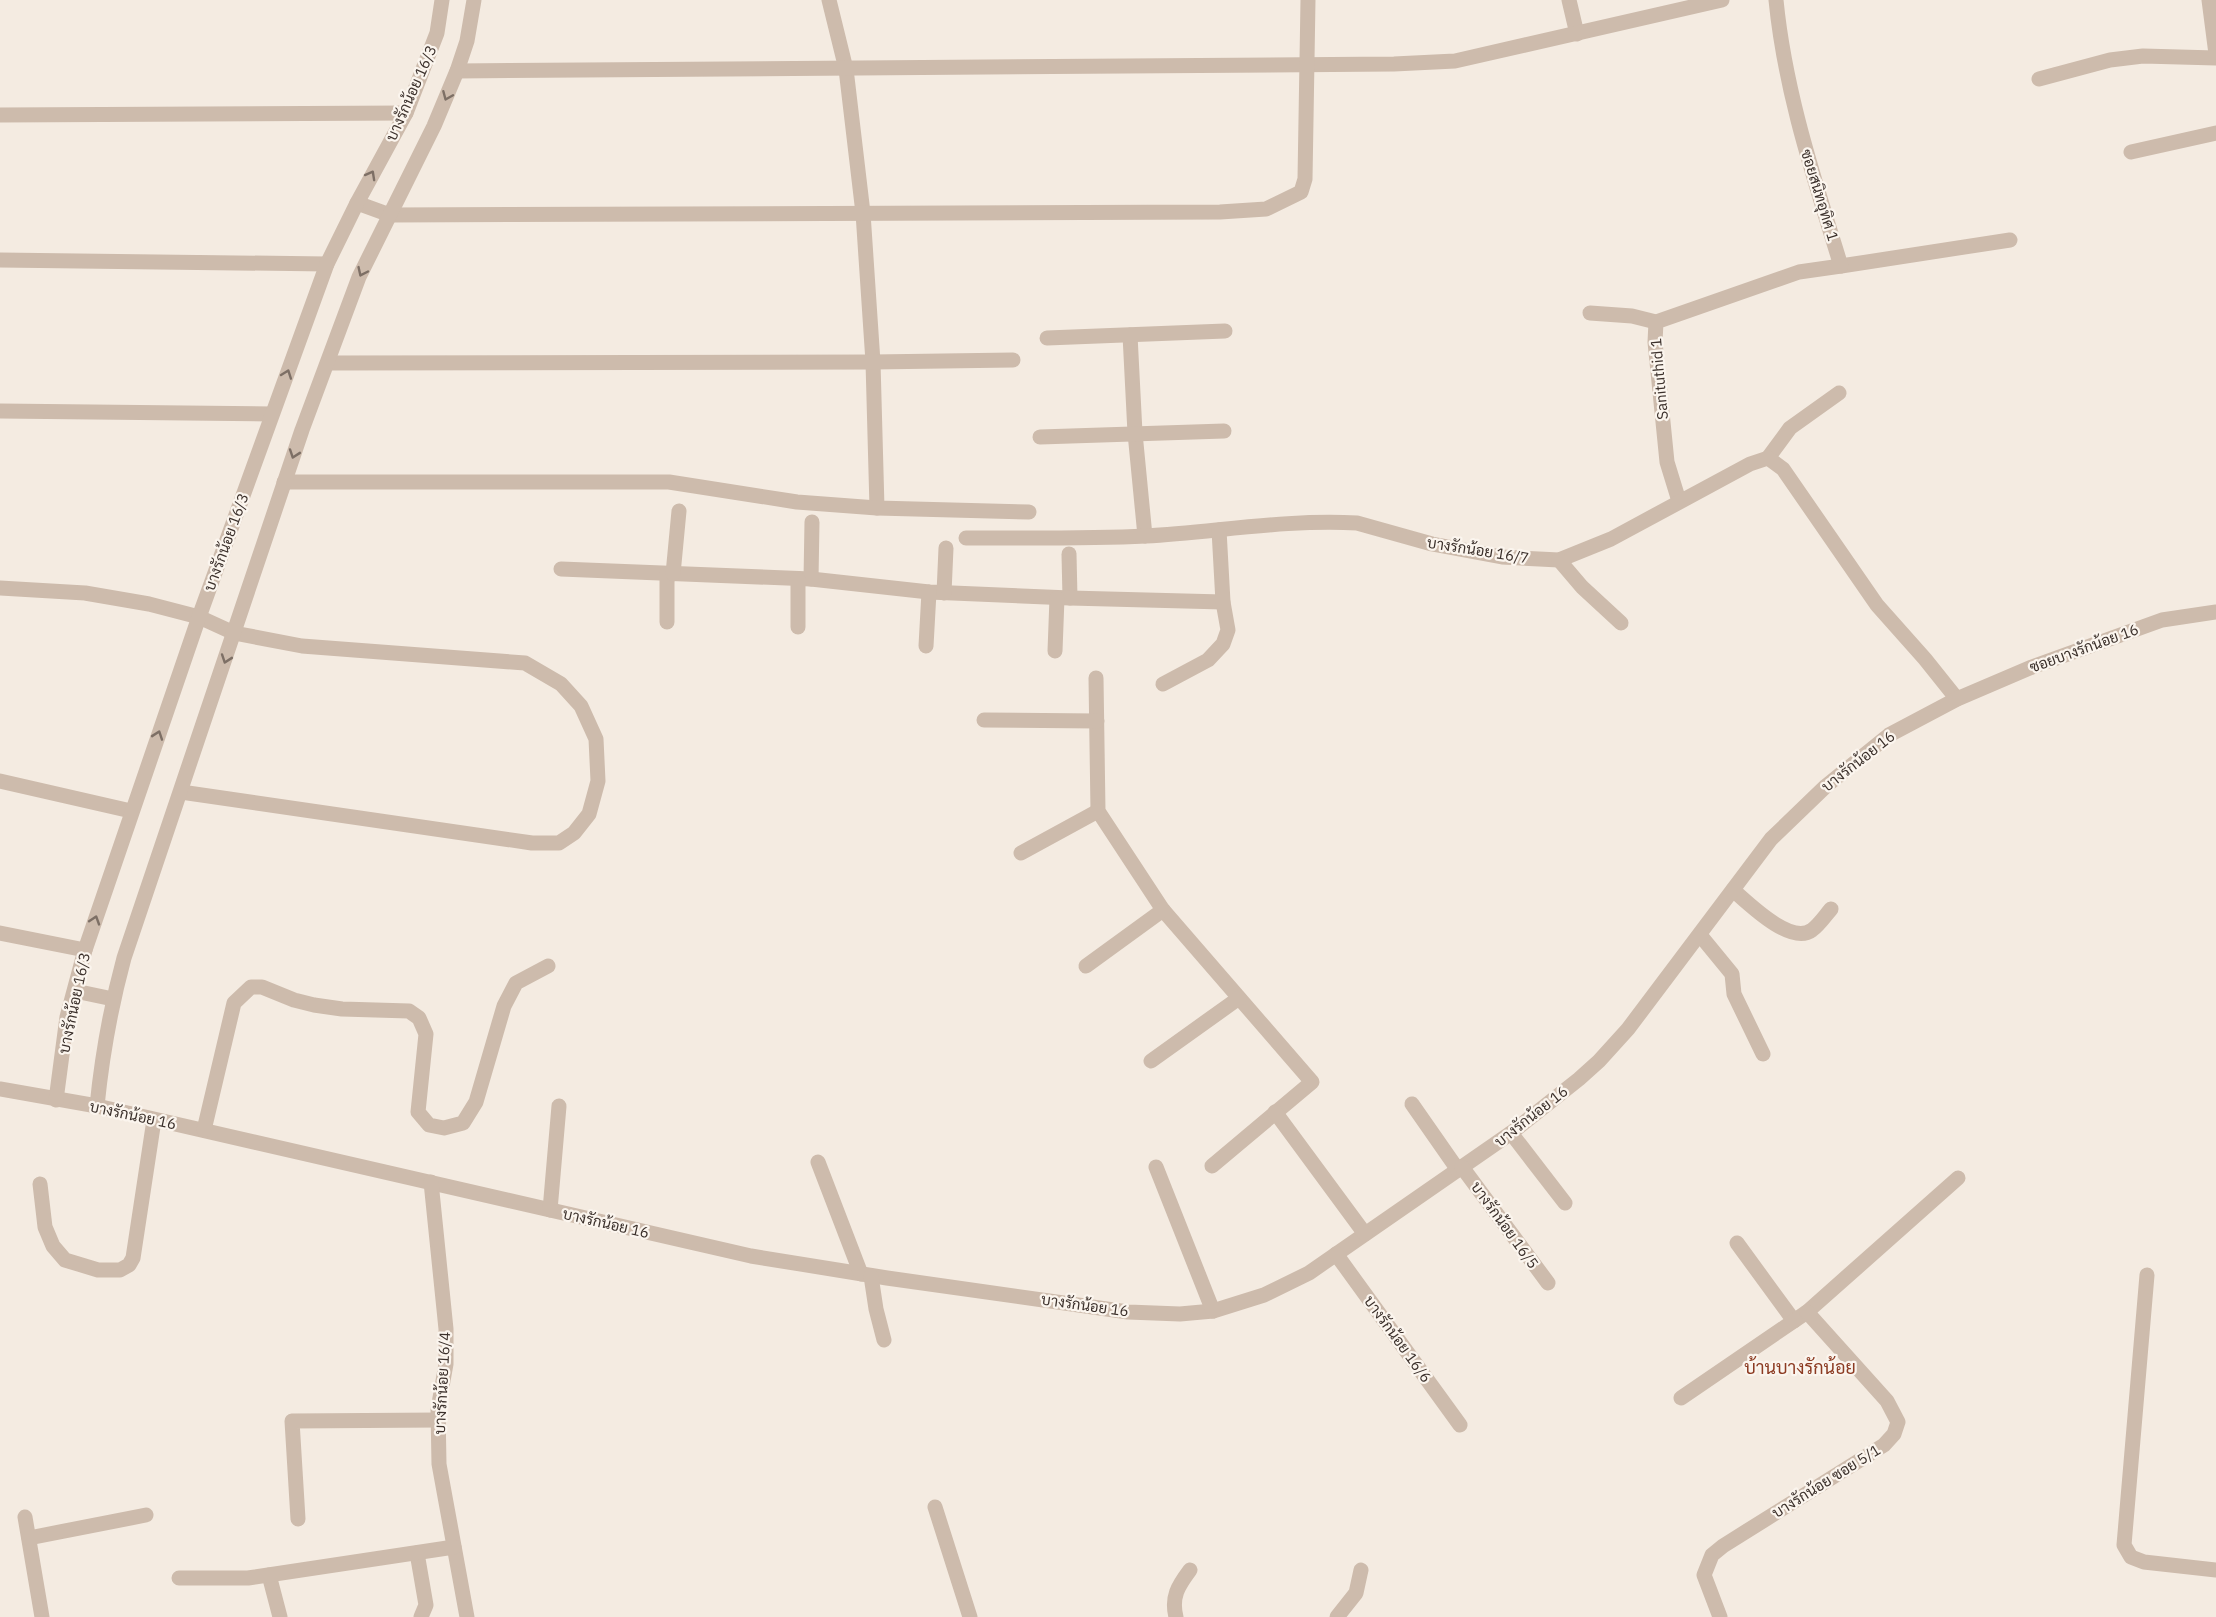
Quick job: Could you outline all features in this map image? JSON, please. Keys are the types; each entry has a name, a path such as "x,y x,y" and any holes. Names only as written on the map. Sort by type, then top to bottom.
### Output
{"street":[{"name":"บางรักน้อย 16/3","path":"56,1100 67,1017 85,950 199,617 327,264 357,202 406,113 437,33 442,0"},
{"path":"97,1106 113,999 124,958 284,482 359,277 434,126 457,71 467,41 474,0"},
{"path":"829,0 846,69 863,213 873,362 877,508"},
{"path":"357,202 390,215 1220,212 1266,209 1301,192 1305,179 1308,0"},
{"path":"1569,0 1577,34"},
{"path":"457,71 1455,62 1722,0"},
{"name":"ซอยสนิทอุทิศ 1","path":"1776,0 1779,31 1795,108 1818,195 1841,266"},
{"path":"2039,79 2110,60 2143,56 2216,56 2209,0"},
{"path":"0,115 406,113"},
{"path":"2131,152 2216,133"},
{"path":"1841,266 2010,240"},
{"path":"0,261 327,264"},
{"name":"Sanituthid 1","path":"1679,501 1667,462 1655,342 1656,321 1799,272 1841,266"},
{"path":"1590,313 1632,316 1656,321"},
{"path":"1047,338 1225,331"},
{"path":"1130,335 1135,433 1145,536"},
{"path":"328,363 1013,360"},
{"path":"1839,393 1790,428 1768,458 1783,469 1876,605 1925,659 1957,699"},
{"path":"0,411 272,414"},
{"path":"1040,437 1224,431"},
{"name":"บางรักน้อย 16/7","path":"966,538 1145,536 1309,523 1357,523 1432,544 1502,557 1558,560 1611,539 1750,464 1768,458"},
{"path":"284,482 669,482 796,502 877,508 1029,512"},
{"path":"668,622 670,574 679,511"},
{"path":"798,627 812,522"},
{"path":"1163,684 1208,660 1223,644 1228,630 1219,530"},
{"path":"926,646 946,548"},
{"path":"1055,651 1069,554"},
{"path":"1558,560 1582,587 1621,623"},
{"path":"561,569 804,579 937,593 1224,602"},
{"path":"0,588 85,593 149,604 199,617 234,633 302,646 525,663 561,684 581,706 596,739 598,781 589,814 574,833 559,843 532,843 181,792"},
{"name":"ซอยบางรักน้อย 16","path":"1957,699 2032,667 2162,620 2216,612"},
{"path":"1096,678 1098,811 1163,910 1312,1082 1212,1166"},
{"name":"บางรักน้อย 16","path":"0,1089 97,1106 752,1256 866,1275 1128,1312 1180,1314 1213,1311 1264,1295 1309,1273 1511,1133 1599,1061 1628,1029 1771,839 1826,786 1889,735 1957,699"},
{"path":"984,720 1097,721"},
{"path":"0,781 131,811"},
{"path":"1021,853 1098,811"},
{"path":"1733,890 1771,921 1785,930 1796,933 1811,931 1831,909"},
{"path":"1086,966 1163,910"},
{"path":"0,933 85,950"},
{"path":"1700,935 1732,974 1734,994 1763,1054"},
{"path":"204,1130 234,1003 251,987 262,987 294,1000 333,1008 409,1011 419,1018 426,1034 418,1112 429,1125 444,1128 463,1123 476,1102 504,1006 516,983 548,966"},
{"path":"75,991 113,999"},
{"path":"1151,1061 1239,998"},
{"name":"บางรักน้อย 16/5","path":"1412,1104 1548,1283"},
{"path":"550,1210 559,1106"},
{"path":"1275,1112 1365,1234"},
{"path":"40,1184 45,1227 52,1246 65,1260 98,1270 120,1270 129,1265 133,1258 154,1120"},
{"path":"1511,1133 1564,1203"},
{"path":"818,1162 866,1275 884,1340"},
{"path":"1156,1167 1213,1311"},
{"path":"1681,1398 1808,1312 1958,1178"},
{"name":"บางรักน้อย 16/4","path":"431,1182 446,1329 446,1364 438,1409 439,1464 467,1617"},
{"path":"1737,1243 1794,1320"},
{"name":"บางรักน้อย 16/6","path":"1336,1254 1460,1425"},
{"path":"2147,1275 2124,1545 2132,1557 2144,1562 2216,1570"},
{"name":"บางรักน้อย ซอย 5/1","path":"1720,1617 1704,1575 1712,1555 1884,1445 1894,1434 1898,1422 1887,1401 1808,1312"},
{"path":"298,1518 292,1421 439,1420"},
{"path":"935,1507 970,1617"},
{"path":"29,1538 146,1515"},
{"path":"24,1517 42,1617"},
{"path":"179,1578 248,1578 454,1547"},
{"path":"417,1553 426,1605 422,1617"},
{"path":"1176,1617 1173,1605 1176,1589 1190,1570"},
{"path":"1337,1617 1356,1593 1361,1570"},
{"path":"269,1575 280,1617"}],"district":[{"name":"บ้านบางรักน้อย","path":"1800,1367"}]}
